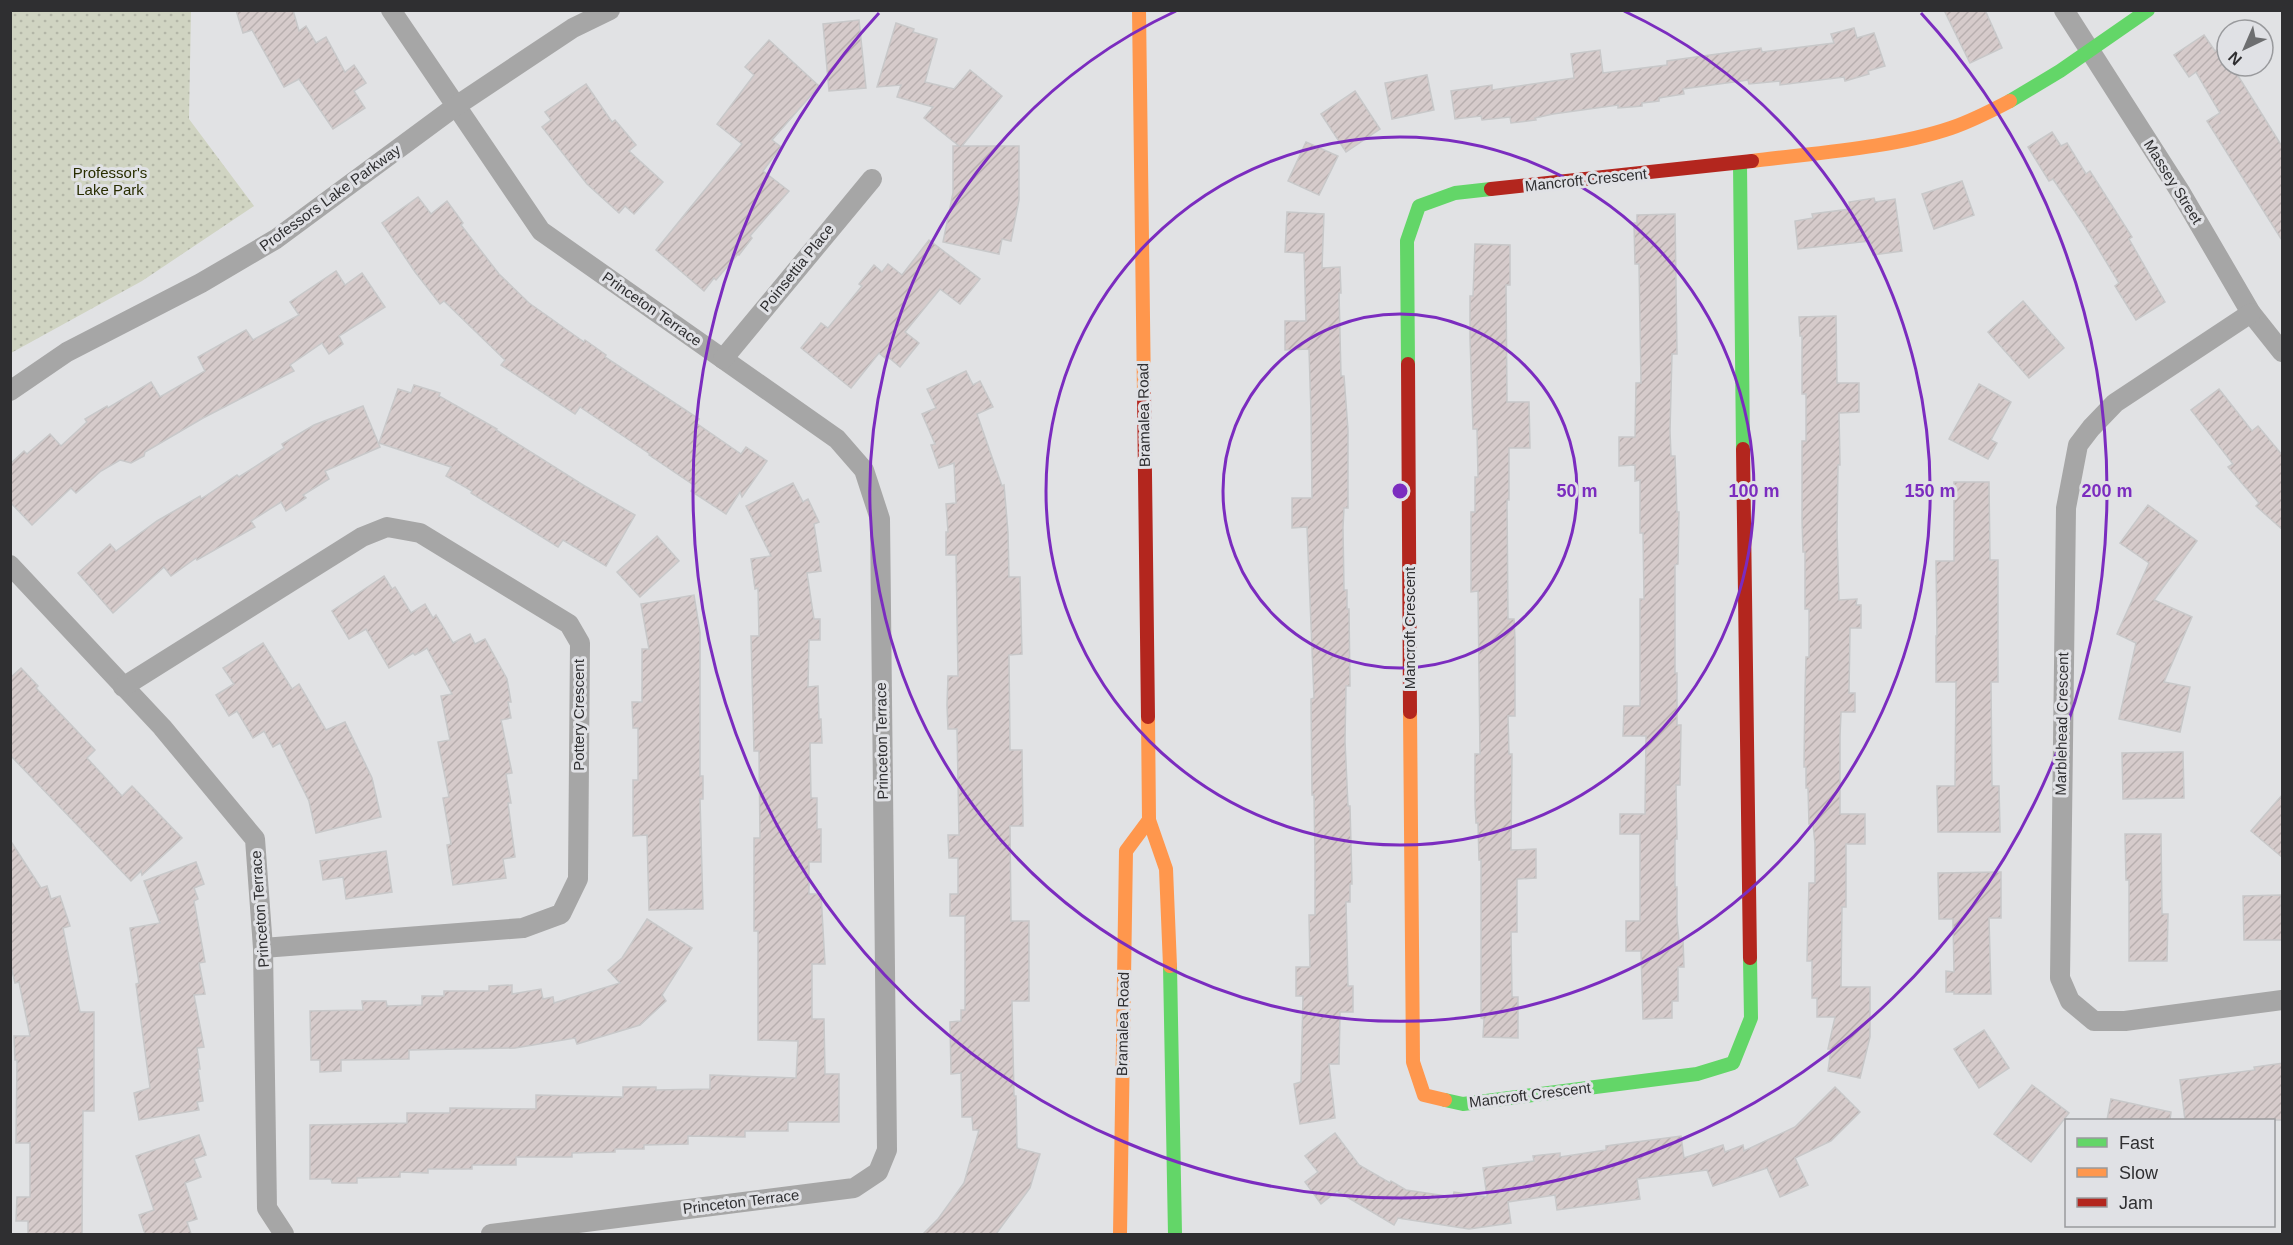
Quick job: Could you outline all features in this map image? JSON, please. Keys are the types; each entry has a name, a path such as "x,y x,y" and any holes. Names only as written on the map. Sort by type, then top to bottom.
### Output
{"street":[{"name":"Princeton Terrace","path":"391,10 541,231 837,439 864,470 880,519 887,1149 878,1172 854,1188 491,1234"},
{"name":"Professors Lake Parkway","path":"10,391 67,352 201,283 276,239 456,106 573,28 610,10"},
{"name":"Bramalea Road","path":"1139,10 1149,820 1166,869 1173,1014 1175,1234"},
{"name":"Massey Street","path":"2064,10 2181,193 2252,313 2283,352"},
{"name":"Mancroft Crescent","path":"1740,164 1747,856 1751,1018 1732,1063 1697,1074 1462,1104 1424,1095 1413,1062 1407,241 1419,206 1455,193 1740,164 1908,138 1965,123 2003,106 2090,52 2148,10"},
{"name":"Poinsettia Place","path":"723,359 872,179"},
{"name":"Marblehead Crescent","path":"2252,313 2115,403 2078,445 2066,508 2060,978 2070,1001 2094,1021 2125,1021 2283,1000"},
{"name":"Pottery Crescent","path":"123,687 362,537 387,527 420,533 569,624 580,643 578,879 561,914 523,928 263,948"},
{"name":"Princeton Terrace","path":"10,565 162,727 255,839 263,948 267,1208 284,1234"},
{"name":"Bramalea Road","path":"1120,1234 1126,851 1149,820"}],"green space":[{"name":"Professor's Lake Park","path":"11,10 191,11 189,119 254,206 142,281 11,353"}],"building":[{"path":"236,10 293,10 299,31 306,26 316,43 326,37 345,72 354,65 366,83 354,91 365,108 333,129 299,79 284,87 252,30 243,33"},
{"path":"1944,10 1985,10 2002,48 1970,63"},
{"path":"859,20 866,88 829,91 823,24"},
{"path":"896,23 914,29 913,32 937,39 925,82 954,89 970,70 1002,96 962,146 1019,146 1019,200 1011,241 1002,239 999,254 943,242 953,193 953,146 959,146 924,118 933,107 897,97 901,85 877,87"},
{"path":"1854,28 1857,38 1874,33 1885,66 1868,71 1869,74 1845,81 1844,77 1780,85 1780,81 1749,84 1748,80 1683,89 1684,94 1659,98 1659,101 1642,103 1642,106 1618,108 1618,105 1553,114 1535,118 1536,120 1511,123 1510,117 1482,120 1481,116 1455,119 1451,91 1492,85 1492,90 1574,78 1571,54 1600,50 1603,73 1667,65 1667,61 1761,48 1762,52 1834,43 1831,34"},
{"path":"2204,35 2215,51 2215,78 2239,78 2283,148 2283,242 2207,121 2220,113 2196,72 2189,77 2174,55"},
{"path":"769,40 819,86 772,140 781,147 763,171 789,191 750,236 752,238 739,255 716,280 714,278 704,291 656,250 742,144 717,124 754,75 745,67"},
{"path":"1427,75 1434,110 1392,119 1385,83"},
{"path":"586,84 612,122 615,120 636,145 629,151 663,182 634,214 625,206 619,213 587,184 542,127 551,120 545,112"},
{"path":"1355,91 1380,129 1346,152 1321,114"},
{"path":"2052,132 2061,146 2067,143 2086,174 2090,171 2132,237 2129,239 2165,302 2136,320 2115,286 2119,283 2084,225 2053,179 2049,181 2028,147"},
{"path":"1306,142 1338,156 1319,195 1288,181"},
{"path":"1962,181 1974,215 1934,229 1922,194"},
{"path":"418,197 431,214 447,201 463,223 461,225 499,274 529,303 699,419 696,423 741,454 746,447 767,461 742,497 740,492 726,514 691,491 695,486 580,407 575,414 501,365 505,360 444,301 440,304 382,223"},
{"path":"1874,198 1875,202 1895,199 1902,251 1873,255 1870,241 1798,249 1795,221 1813,218 1812,214 1850,209 1849,202"},
{"path":"1287,212 1324,214 1322,268 1340,267 1341,376 1344,376 1348,430 1348,508 1344,508 1343,527 1344,590 1347,590 1347,609 1349,609 1350,686 1346,686 1345,741 1348,806 1350,806 1352,884 1350,884 1350,902 1346,902 1348,986 1353,986 1353,1012 1340,1012 1339,1064 1329,1064 1335,1118 1300,1124 1294,1084 1301,1082 1303,996 1296,996 1296,967 1310,967 1309,915 1315,915 1311,699 1314,698 1307,527 1292,528 1292,498 1312,498 1311,414 1309,349 1285,350 1285,321 1306,321 1304,253 1285,252"},
{"path":"1675,214 1677,354 1672,354 1670,431 1671,456 1675,456 1677,512 1679,512 1678,564 1675,565 1675,673 1677,673 1677,725 1681,725 1680,785 1676,785 1675,887 1677,887 1679,940 1683,940 1684,967 1678,967 1678,1001 1672,1001 1672,1018 1643,1019 1641,951 1626,951 1626,921 1640,921 1640,834 1620,834 1620,814 1645,814 1646,736 1623,736 1624,706 1640,706 1640,599 1644,599 1643,533 1640,533 1640,480 1635,481 1635,465 1619,466 1619,437 1635,437 1636,383 1641,383 1639,264 1635,264 1634,223 1637,223 1637,215"},
{"path":"929,240 980,279 960,304 940,289 905,332 919,343 900,367 887,356 885,358 879,353 851,388 801,348 821,323 828,328 862,286 859,284 874,265 882,272 888,264 902,275"},
{"path":"1475,244 1510,245 1510,285 1506,285 1507,402 1529,402 1530,448 1509,448 1509,500 1507,500 1508,619 1514,619 1515,639 1515,716 1508,716 1509,754 1512,754 1511,850 1536,849 1536,878 1517,879 1517,932 1511,932 1512,997 1518,997 1518,1038 1483,1037 1484,1019 1481,1018 1481,860 1479,860 1475,802 1475,754 1480,754 1478,591 1471,592 1471,512 1475,512 1475,477 1478,477 1477,429 1473,429 1470,338 1470,296 1473,296"},
{"path":"336,271 345,285 362,273 385,307 339,336 343,344 329,354 322,343 290,365 294,371 203,418 145,452 144,456 131,463 120,460 101,471 76,493 71,488 32,525 10,502 10,464 24,451 27,454 50,434 61,446 87,422 85,419 151,382 160,397 205,371 198,357 246,330 253,340 299,315 290,302"},
{"path":"2023,301 2064,348 2029,378 1988,332"},
{"path":"1836,316 1837,383 1859,383 1859,412 1839,413 1840,465 1838,465 1837,531 1839,600 1857,599 1856,605 1861,605 1861,628 1850,628 1849,693 1855,693 1855,712 1841,712 1840,736 1840,814 1865,814 1865,844 1846,844 1846,907 1842,907 1841,987 1870,987 1870,1037 1860,1078 1828,1071 1831,1049 1828,1049 1835,1017 1817,1017 1817,998 1812,998 1812,961 1807,961 1809,883 1815,883 1815,844 1813,824 1809,824 1808,788 1806,788 1806,767 1804,767 1809,609 1805,609 1805,552 1803,552 1802,520 1802,441 1806,441 1806,394 1802,394 1802,336 1800,336 1799,317"},
{"path":"966,371 973,385 980,381 993,407 977,414 1002,486 1004,485 1009,577 1020,577 1022,654 1009,655 1010,750 1022,750 1023,826 1010,826 1011,921 1029,921 1029,1001 1012,1001 1014,1096 1016,1096 1017,1148 1040,1154 1030,1188 996,1234 923,1234 938,1219 964,1183 979,1130 973,1130 972,1117 962,1117 961,1073 951,1074 950,1022 961,1021 961,1010 965,1010 965,916 950,916 950,894 958,894 958,858 949,858 948,835 959,835 957,729 948,729 947,705 948,676 958,676 956,555 946,555 946,532 948,532 946,504 956,503 954,463 939,468 931,445 935,444 922,414 936,408 927,389"},
{"path":"1979,384 2011,402 1991,440 1997,443 1988,459 1949,439"},
{"path":"414,385 440,393 439,396 497,429 583,485 635,515 606,566 563,540 558,547 471,493 472,491 446,476 451,467 379,443 398,389 411,393"},
{"path":"2219,389 2252,431 2258,426 2283,456 2283,530 2256,506 2259,503 2228,467 2233,464 2191,410"},
{"path":"363,406 380,447 325,471 329,479 303,495 306,498 286,511 281,502 251,521 255,527 197,560 196,558 171,576 164,567 113,613 78,573 110,544 116,551 157,521 200,496 201,499 237,475 239,477 284,448 282,444 314,425"},
{"path":"1954,482 1989,482 1990,560 1998,560 1998,682 1991,682 1992,786 1999,786 2000,832 1938,832 1937,786 1955,786 1956,682 1936,682 1936,561 1954,561"},
{"path":"793,483 803,502 808,499 819,522 814,524 821,571 807,573 814,619 820,619 820,640 809,640 808,687 818,686 819,719 821,719 822,743 810,743 811,798 817,798 817,829 821,829 821,862 809,862 809,894 821,894 825,964 812,964 812,1019 824,1019 825,1074 839,1074 839,1122 788,1122 788,1131 745,1131 745,1137 688,1136 688,1144 644,1145 644,1149 572,1153 572,1157 516,1157 516,1165 472,1165 472,1169 428,1169 428,1173 400,1172 400,1177 357,1178 357,1183 332,1183 331,1179 310,1179 310,1125 407,1123 407,1113 450,1113 450,1108 536,1109 536,1095 623,1097 623,1087 656,1087 656,1090 710,1089 710,1075 796,1078 798,1041 758,1040 758,931 754,931 754,838 760,838 759,751 754,751 751,636 759,636 758,588 755,589 751,559 771,556 746,506"},
{"path":"2148,505 2197,541 2154,600 2192,617 2164,682 2190,687 2180,732 2119,719 2136,643 2117,634 2149,563 2120,543"},
{"path":"657,536 679,561 640,597 617,572"},
{"path":"384,576 392,589 395,587 411,613 425,604 433,618 436,615 453,643 470,634 475,644 485,639 507,679 511,718 501,720 512,773 506,774 511,803 508,803 515,857 503,859 506,878 453,885 447,845 451,844 443,798 449,797 438,742 450,740 441,696 452,694 427,648 415,655 413,653 389,668 366,629 349,639 332,611"},
{"path":"694,595 700,632 700,776 703,776 703,799 700,799 703,909 649,910 647,835 633,836 633,780 638,780 638,728 633,728 632,702 642,702 642,649 649,649 641,604"},
{"path":"263,643 292,689 299,684 326,730 345,722 372,778 381,817 316,833 309,801 280,743 273,747 264,731 253,738 237,711 229,716 216,695 234,684 223,668"},
{"path":"21,668 38,686 36,688 95,750 87,758 122,796 132,786 182,838 142,875 141,871 131,881 10,755 10,678"},
{"path":"2183,752 2184,798 2123,799 2122,753"},
{"path":"2283,794 2283,858 2251,831"},
{"path":"2125,834 2161,834 2162,914 2168,914 2167,961 2129,961 2129,880 2126,880"},
{"path":"10,840 41,888 47,886 51,899 60,896 70,926 63,928 80,1012 94,1012 94,1111 83,1111 82,1234 28,1234 28,1221 16,1221 17,1197 30,1197 30,1143 16,1143 17,1060 15,1060 14,1036 30,1036 19,982 15,983 10,962"},
{"path":"386,851 392,892 346,899 343,877 323,880 320,861"},
{"path":"196,862 204,884 194,888 198,899 194,901 205,962 199,963 205,994 194,995 204,1047 197,1048 203,1101 197,1102 199,1110 139,1120 134,1093 150,1088 136,984 139,983 130,928 160,923 144,881"},
{"path":"2001,872 2001,918 1989,918 1991,994 1946,992 1946,971 1954,972 1953,919 1939,919 1938,873"},
{"path":"2281,895 2282,940 2244,940 2243,896"},
{"path":"647,919 692,948 662,995 666,1001 640,1025 577,1044 575,1038 515,1048 409,1050 409,1059 341,1060 341,1071 320,1072 320,1060 311,1060 310,1011 363,1010 362,1001 386,1001 387,1006 422,1005 422,996 444,996 444,991 489,991 489,986 512,985 512,994 541,989 543,999 553,997 554,1003 620,983 608,970 622,958"},
{"path":"1984,1030 2009,1068 1979,1088 1954,1049"},
{"path":"2283,1063 2283,1120 2185,1119 2180,1080 2255,1070 2254,1067"},
{"path":"2032,1085 2069,1113 2031,1162 1994,1134"},
{"path":"1835,1087 1860,1112 1831,1141 1795,1158 1808,1185 1780,1197 1767,1168 1713,1186 1707,1170 1637,1179 1640,1199 1557,1210 1555,1195 1508,1202 1511,1223 1469,1229 1398,1218 1394,1225 1337,1191 1321,1204 1305,1182 1318,1172 1305,1156 1335,1133 1359,1165 1390,1183 1391,1181 1406,1190 1453,1197 1454,1192 1487,1197 1483,1168 1534,1161 1533,1156 1560,1153 1560,1157 1606,1150 1606,1146 1681,1136 1684,1158 1723,1145 1725,1152 1743,1145 1744,1151 1795,1127"},
{"path":"2111,1099 2171,1112 2170,1119 2107,1119"},
{"path":"199,1135 206,1155 194,1159 201,1177 185,1183 197,1219 187,1222 191,1234 145,1234 139,1215 154,1210 136,1156"}],"traffic: fast":[{"path":"2010,101 2060,71 2148,10"},
{"path":"1740,164 1743,449"},
{"path":"1408,364 1407,241 1419,206 1455,193 1491,189"},
{"path":"1445,1100 1463,1104 1697,1074 1733,1063 1751,1018 1750,958"},
{"path":"1170,966 1175,1234"}],"traffic: slow":[{"path":"1139,10 1144,394"},
{"path":"1752,161 1853,149 1928,135 1966,122 2010,101"},
{"path":"1410,712 1413,1062 1424,1095 1445,1100"},
{"path":"1148,717 1149,820 1166,869 1170,966"},
{"path":"1120,1234 1126,851 1149,820"}],"traffic: jam":[{"path":"1491,189 1752,161"},
{"path":"1408,364 1410,712"},
{"path":"1144,394 1148,717"},
{"path":"1743,449 1750,958"}]}
